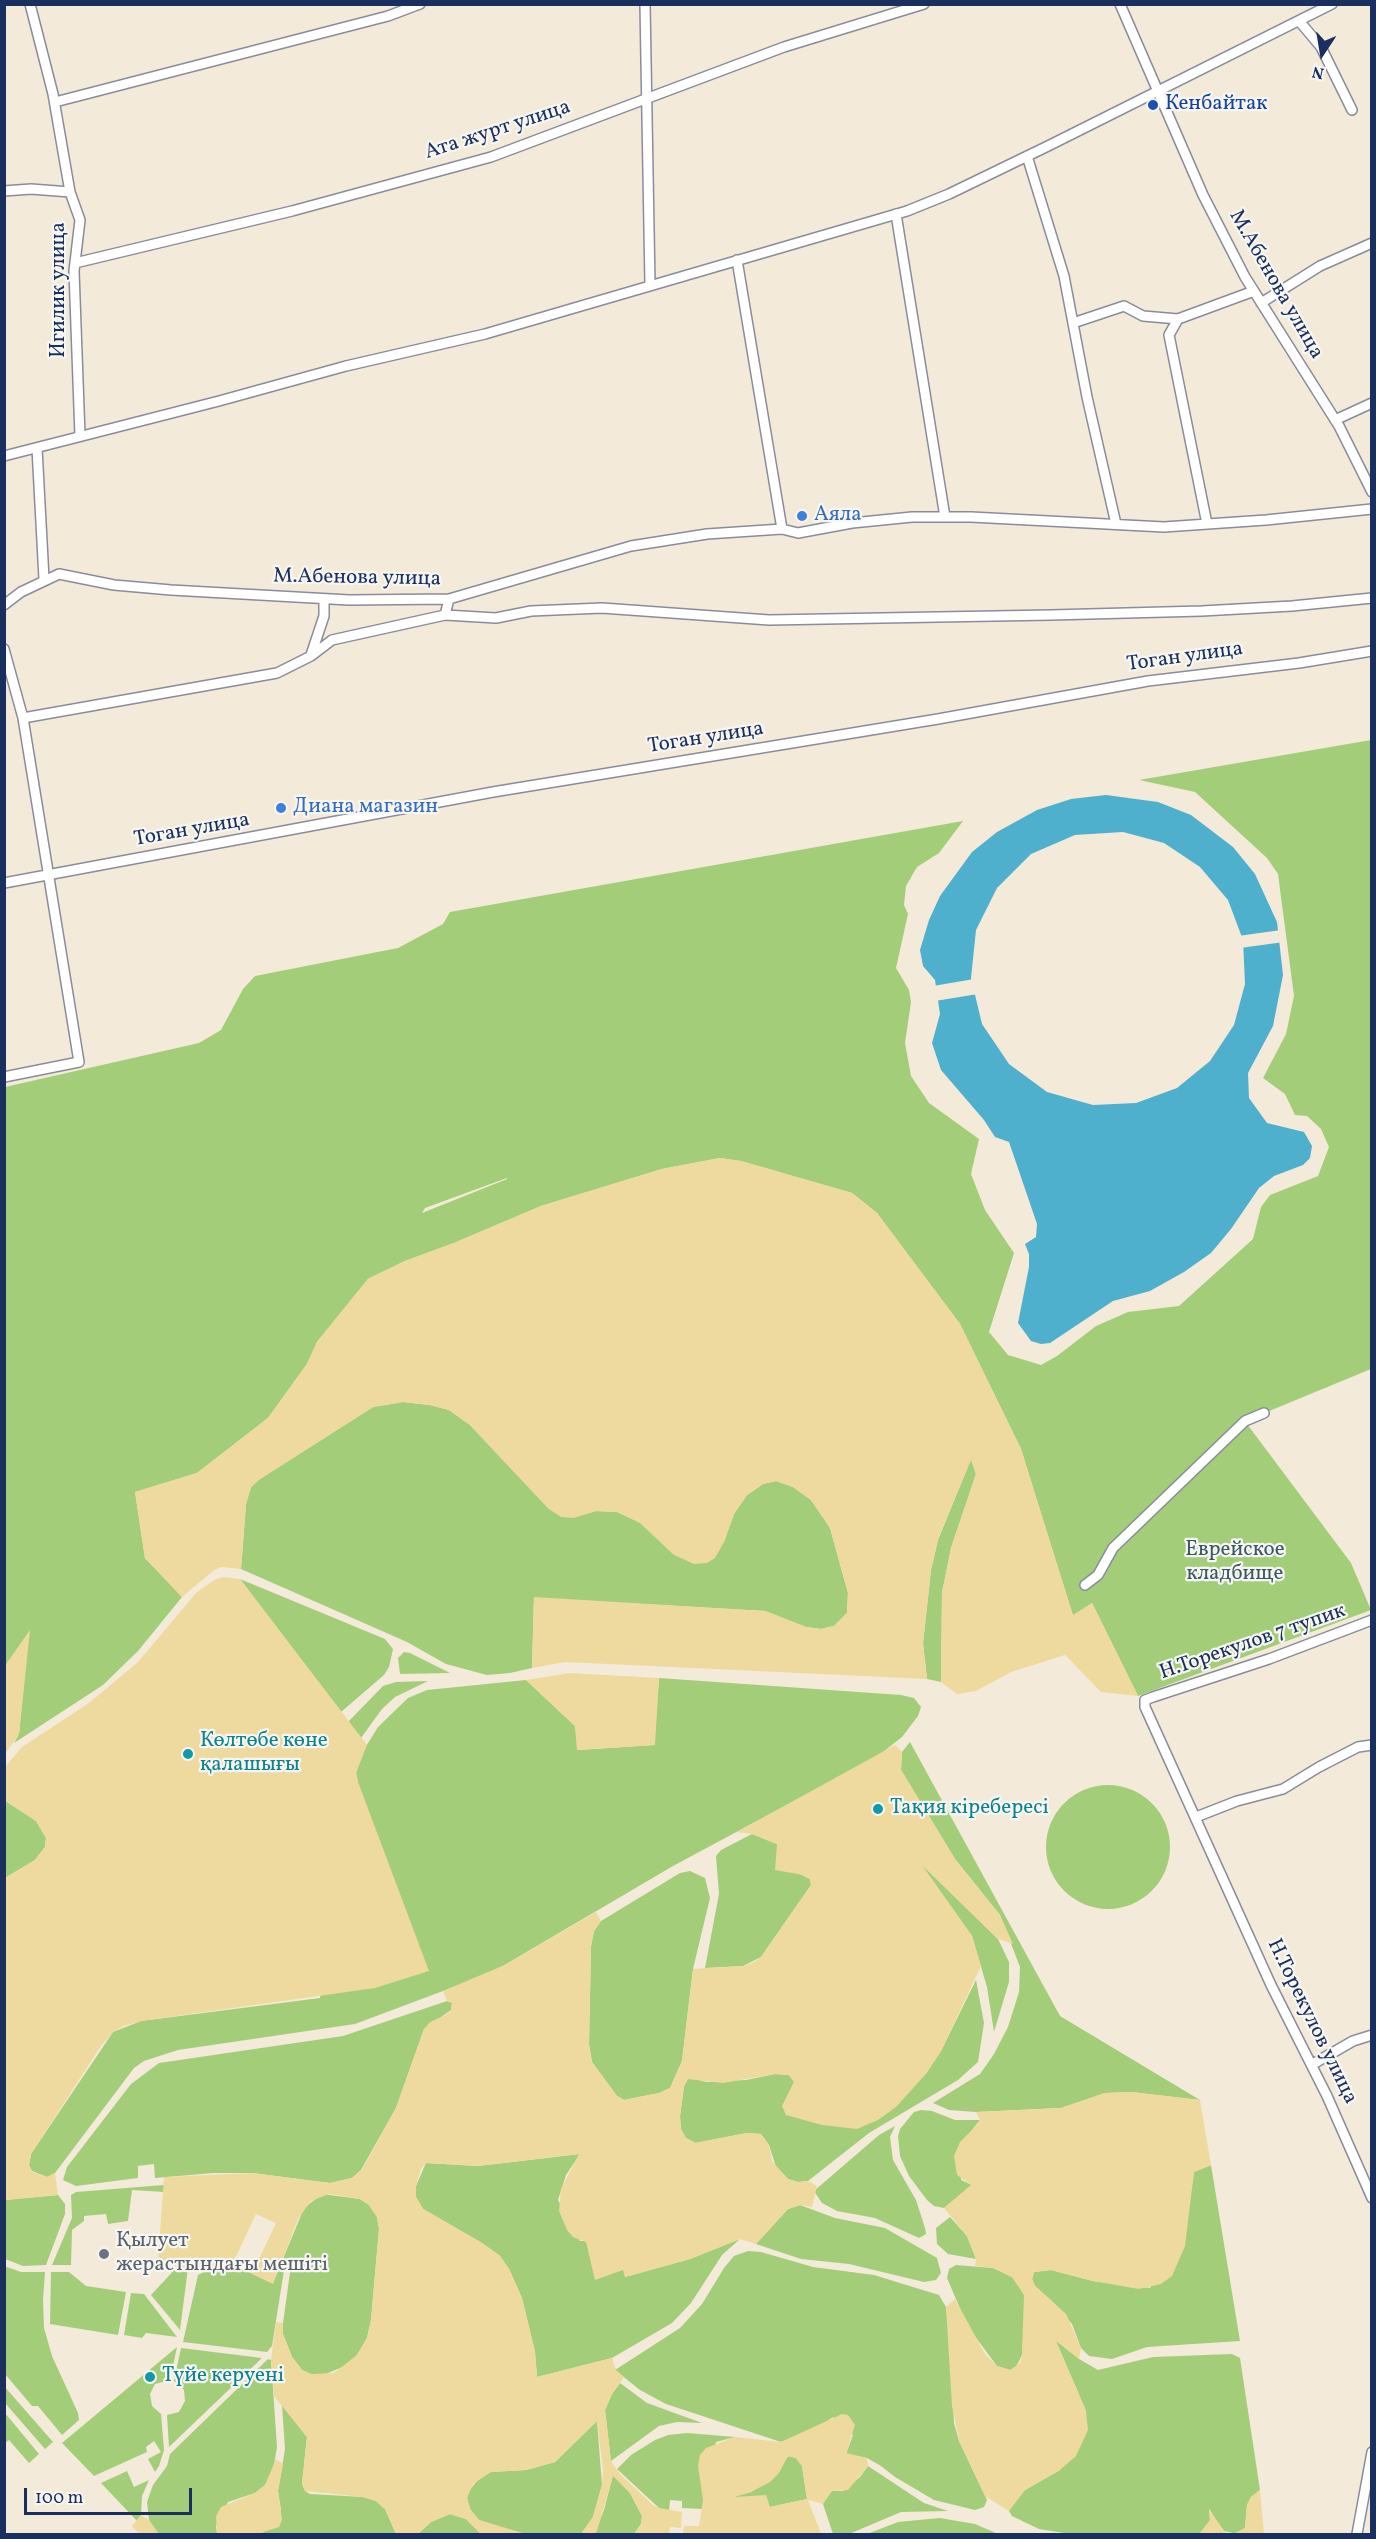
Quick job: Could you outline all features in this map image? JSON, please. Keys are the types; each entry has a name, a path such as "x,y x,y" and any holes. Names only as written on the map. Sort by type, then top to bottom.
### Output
{"street":[{"name":"Игилик улица","path":"30,4 55,102 70,192 80,220 75,263 80,436"},
{"path":"55,102 366,22 420,4"},
{"path":"645,4 650,285"},
{"name":"Ата журт улица","path":"75,263 292,211 491,157 784,47 924,4"},
{"name":"М.Абенова улица","path":"1120,4 1203,195 1261,303 1335,420 1371,492"},
{"path":"4,456 346,366 485,334 896,214 949,194 1300,22 1332,4"},
{"path":"1300,22 1321,47 1352,110"},
{"path":"1027,156 1064,276 1116,524"},
{"path":"4,191 31,189 70,192"},
{"path":"896,214 945,517"},
{"path":"1261,303 1320,266 1371,243"},
{"path":"737,260 782,529"},
{"path":"1073,322 1124,306 1143,316 1178,319 1254,291"},
{"path":"1178,319 1169,335 1207,524"},
{"path":"1335,420 1371,403"},
{"path":"37,448 45,579"},
{"name":"М.Абенова улица","path":"4,605 45,579 59,574 114,585 324,599 449,599 631,546 707,534 782,529 798,533 852,523 945,517 1164,527 1371,509"},
{"name":"Тоган улица","path":"23,718 277,673 311,656 332,640 445,615 496,618 531,611 602,608 769,620 886,618 1202,612 1371,598"},
{"path":"311,656 324,616 324,599"},
{"path":"445,615 449,599"},
{"path":"4,649 23,718 79,1062 4,1077"},
{"name":"Тоган улица","path":"4,883 493,792 938,719 1148,681 1299,663 1371,651"},
{"path":"1085,1585 1098,1575 1113,1548 1245,1421 1264,1413"},
{"name":"Н.Торекулов 7 тупик","path":"1154,1733 1145,1707 1145,1700 1269,1659 1371,1620"},
{"name":"Н.Торекулов улица","path":"1154,1733 1196,1817 1271,1985 1313,2064 1371,2198"},
{"path":"1196,1817 1237,1801 1283,1788 1358,1747 1371,1745"},
{"path":"1313,2064 1353,2041 1371,2035"},
{"path":"1357,2535 1371,2452"}],"green space":[{"name":"Еврейское кладбище","path":"1371,740 1371,1369 1245,1421 1114,1548 1111,1557 1247,1424 1351,1563 1371,1610 1138,1696 1092,1603 1073,1616 1021,1449 960,1324 877,1213 852,1193 741,1161 720,1158 662,1169 541,1206 405,1261 368,1279 317,1342 307,1364 268,1418 197,1473 135,1492 145,1558 182,1597 138,1651 103,1685 14,1743 19,1734 29,1632 5,1666 5,1087 199,1043 221,1030 243,989 255,976 398,948 443,924 450,912 963,821 939,853 917,867 906,886 904,905 908,914 896,968 909,990 911,1002 905,1043 911,1076 929,1103 979,1139 971,1174 985,1210 1014,1253 989,1332 1008,1355 1041,1365 1057,1356 1096,1326 1128,1312 1179,1306 1253,1239 1261,1207 1270,1195 1318,1176 1329,1147 1321,1129 1307,1116 1295,1115 1285,1094 1263,1078 1286,1034 1294,996 1278,874 1267,858 1195,792 1139,780","holes":["507,1179 422,1213 425,1208"]},
{"path":"403,1402 449,1410 470,1425 549,1509 574,1517 596,1511 617,1512 641,1523 674,1554 724,1542 734,1514 747,1495 763,1484 776,1481 793,1487 811,1500 830,1528 848,1593 847,1613 834,1626 821,1629 806,1627 765,1611 534,1598 532,1668 487,1675 446,1664 407,1642 241,1569 246,1504 251,1487 373,1407"},
{"path":"971,1459 976,1474 951,1548 942,1593 941,1682 927,1679 923,1643 931,1570 938,1540"},
{"path":"240,1579 385,1639 393,1649 389,1667 384,1675 341,1712"},
{"path":"404,1652 450,1673 400,1674 398,1658"},
{"path":"659,1678 901,1695 914,1698 921,1707 918,1716 902,1737 878,1756 673,1866 491,1973 355,2024 178,2050 144,2061 134,2068 55,2173 47,2177 32,2171 29,2165 31,2154 113,2032 141,2021 320,1998 358,1782 356,1773 363,1751 378,1727 408,1698 427,1690 526,1680 575,1726 578,1750 654,1745"},
{"path":"428,1681 395,1697 382,1709 361,1738 348,1722 383,1686 396,1682"},
{"path":"910,1742 1060,2016 1200,2100 1131,2092 1105,2093 1061,2108 976,2112 949,2110 933,2103 980,2074 994,2054 1008,2027 1019,1992 1020,1967 1000,1915 955,1859 901,1770 902,1752"},
{"path":"1108,1785 1132,1790 1152,1803 1165,1823 1170,1847 1165,1871 1152,1891 1132,1904 1108,1909 1084,1904 1064,1891 1051,1871 1046,1847 1051,1823 1064,1803 1084,1790"},
{"path":"4,1800 36,1821 46,1838 45,1847 35,1860 5,1878"},
{"path":"752,1834 777,1844 796,1872 810,1879 811,1885 761,1957 743,1966 705,1968 719,1894 716,1856 721,1850"},
{"path":"919,1862 998,1939 1009,1962 1009,1982 994,2032 987,1987 972,1936"},
{"path":"690,1871 705,1878 710,1898 693,1969 682,2061 670,2088 659,2093 624,2100 617,2096 592,2062 589,2044 591,1946 594,1931 601,1921 680,1873"},
{"path":"976,1980 984,2023 978,2062 958,2080 869,2133 808,2181 798,2182 788,2179 776,2167 769,2145 761,2134 747,2133 695,2143 686,2138 681,2130 680,2116 684,2086 688,2079 692,2078 706,2082 746,2080 775,2074 789,2075 794,2082 787,2099 925,2075 941,2051"},
{"path":"447,2001 452,2003 451,2010 424,2029 396,2108 361,2170 352,2178 330,2183 252,2173 214,2173 155,2178 154,2164 138,2166 138,2178 76,2186 63,2180 67,2167 131,2084 159,2063 343,2036"},
{"path":"932,2111 955,2120 980,2120 968,2135 961,2180 972,2185 944,2208 934,2206 927,2200 909,2176 900,2156 898,2136 900,2129 914,2112"},
{"path":"895,2126 890,2137 893,2160 916,2200 926,2234 919,2238 875,2218 837,2211 822,2203 814,2191 879,2135"},
{"path":"580,2154 566,2175 558,2200 580,2241 586,2241 624,2270 625,2277 690,2259 740,2239 722,2255 691,2303 672,2323 612,2358 537,2377 535,2352 522,2298 509,2269 500,2256 482,2243 423,2209 416,2197 416,2186 426,2163 478,2166"},
{"path":"1211,2165 1240,2341 1147,2347 1112,2359 1089,2356 1081,2348 1072,2324 1035,2286 1032,2279 1034,2272 1051,2270 1093,2281 1150,2288 1188,2212 1194,2172"},
{"path":"164,2185 164,2192 132,2190 128,2221 108,2224 106,2214 84,2216 84,2221 72,2230 71,2265 52,2265 72,2218 71,2195 76,2192"},
{"path":"322,2194 360,2199 369,2205 377,2217 379,2229 371,2320 367,2338 357,2355 345,2366 323,2375 311,2374 302,2370 292,2357 283,2334 283,2323 292,2258 286,2258 272,2346 267,2352 183,2342 198,2275 225,2261 273,2283 304,2208"},
{"path":"58,2195 65,2204 65,2214 46,2265 23,2266 5,2259 5,2200"},
{"path":"800,2205 835,2218 885,2228 937,2258 941,2273 936,2280 924,2282 849,2264 801,2259 756,2244 788,2209"},
{"path":"950,2217 967,2236 976,2259 948,2254 937,2244 936,2228"},
{"path":"748,2251 761,2252 813,2267 874,2275 939,2295 946,2307 948,2324 954,2423 959,2441 987,2500 984,2507 975,2510 934,2500 867,2458 846,2454 853,2435 833,2417 820,2426 781,2442 666,2404 640,2390 615,2370 680,2328 702,2304 734,2256"},
{"path":"956,2265 993,2268 1012,2277 1019,2285 1024,2295 1024,2325 1022,2355 1016,2367 1010,2370 997,2366 968,2327 947,2278 949,2269"},
{"path":"4,2266 21,2272 45,2272 44,2328 52,2356 79,2420 62,2435 38,2406 32,2406 5,2374"},
{"path":"177,2267 188,2268 180,2330 151,2295"},
{"path":"51,2272 69,2272 86,2286 126,2292 118,2335 50,2324"},
{"path":"131,2293 144,2294 177,2337 146,2333 142,2338 124,2335"},
{"path":"1055,2339 1079,2359 1098,2370 1153,2357 1232,2354 1240,2358 1260,2490 1251,2497 1247,2505 1245,2528 1237,2534 1224,2531 1209,2510 1210,2520 1199,2534 1070,2534 1039,2529 1012,2516 1009,2511 1011,2505 1025,2490 1060,2470 1086,2411"},
{"path":"177,2347 170,2380 155,2384 150,2394 152,2406 161,2414 164,2450 159,2466 155,2472 148,2459 161,2452 154,2441 146,2447 147,2452 94,2476 62,2443"},
{"path":"181,2348 262,2358 169,2447 167,2415 179,2412 185,2401 184,2390 174,2381"},
{"path":"268,2359 271,2360 277,2447 273,2471 265,2485 255,2493 228,2502 216,2526 217,2534 158,2534 149,2520 147,2502 153,2485 167,2466 170,2454"},
{"path":"620,2383 647,2403 702,2423 677,2422 659,2426 611,2461 605,2410"},
{"path":"4,2386 53,2442 45,2449 5,2403"},
{"path":"282,2405 307,2437 302,2484 305,2491 310,2494 363,2497 376,2501 385,2509 396,2534 257,2534 264,2532 281,2510 278,2491 285,2449"},
{"path":"5,2413 39,2454 29,2463 9,2440 5,2443"},
{"path":"597,2421 602,2485 593,2517 581,2534 515,2532 479,2520 470,2509 467,2498 469,2491 480,2477 491,2472 526,2470 555,2462"},
{"path":"687,2433 735,2437 716,2442 702,2509 682,2508 682,2501 670,2500 669,2511 659,2508 617,2469 631,2455 655,2440 668,2435"},
{"path":"789,2456 796,2458 802,2466 807,2499 770,2507 729,2498 751,2492"},
{"path":"868,2466 924,2503 948,2511 901,2512 849,2534 833,2534 823,2504 824,2498 832,2491 843,2491 860,2477"},
{"path":"127,2471 134,2487 149,2480 142,2496 141,2515 137,2521 101,2483"},
{"path":"613,2475 630,2493 642,2516 641,2524 634,2534 594,2534 604,2510"},
{"path":"450,2514 466,2519 481,2534 418,2534 431,2522"},
{"path":"940,2518 975,2524 998,2534 867,2534 898,2522"}],"sand":[{"path":"720,1158 741,1161 852,1193 877,1213 960,1324 1021,1449 1073,1615 1092,1603 1138,1696 1101,1692 1065,1655 1011,1672 976,1691 957,1694 941,1682 942,1593 951,1548 976,1474 971,1460 938,1539 931,1570 923,1643 927,1679 565,1662 532,1668 534,1597 765,1611 806,1627 821,1629 834,1626 847,1613 848,1593 830,1528 811,1500 793,1487 776,1481 763,1484 747,1495 734,1514 724,1542 715,1558 707,1563 694,1564 674,1555 640,1523 617,1512 596,1511 574,1518 561,1517 549,1509 470,1425 449,1410 430,1405 403,1402 373,1407 260,1479 251,1487 246,1504 241,1569 221,1567 214,1570 182,1597 145,1558 135,1492 197,1473 268,1418 307,1364 317,1342 368,1279 405,1261 541,1206 662,1169"},
{"path":"223,1577 240,1579 367,1745 356,1773 358,1782 429,1971 375,1988 141,2021 124,2026 113,2032 101,2046 31,2154 29,2165 32,2172 47,2177 55,2173 58,2195 5,2200 5,1878 35,1860 45,1847 46,1838 36,1821 5,1800 5,1767 22,1747 89,1703 138,1662 196,1593 214,1580"},
{"path":"30,1630 19,1734 5,1754 5,1666"},
{"path":"570,1673 659,1678 655,1745 577,1750 575,1726 526,1680"},
{"path":"895,1745 902,1752 901,1770 955,1859 1000,1915 1013,1944 998,1939 922,1865 972,1936 981,1966 941,2051 925,2075 896,2107 878,2120 857,2129 822,2125 786,2115 782,2106 794,2082 789,2075 775,2074 723,2083 688,2079 684,2086 680,2116 681,2129 686,2138 696,2143 747,2133 761,2134 769,2145 772,2161 788,2179 798,2182 808,2181 817,2186 812,2207 800,2205 788,2209 756,2244 740,2239 690,2259 625,2277 623,2270 595,2280 586,2242 573,2237 567,2230 559,2211 561,2189 579,2154 478,2166 426,2163 421,2169 416,2186 416,2197 423,2209 482,2243 500,2256 509,2269 522,2298 535,2352 537,2377 612,2358 616,2370 624,2377 612,2394 605,2410 611,2461 620,2474 653,2505 682,2512 681,2528 670,2527 669,2534 634,2534 641,2524 642,2516 630,2493 613,2476 597,2531 594,2534 581,2534 593,2517 602,2485 603,2470 597,2421 555,2462 526,2470 491,2472 473,2484 467,2498 470,2509 479,2520 526,2534 481,2534 466,2519 450,2514 431,2522 418,2534 396,2534 385,2509 376,2501 363,2497 305,2491 302,2484 307,2437 274,2396 271,2360 276,2322 283,2323 283,2334 292,2357 302,2370 311,2374 334,2373 357,2355 367,2338 371,2320 379,2229 377,2217 369,2205 360,2199 329,2194 311,2201 298,2219 273,2284 252,2274 276,2223 256,2214 232,2265 225,2262 209,2268 177,2267 169,2262 158,2260 164,2177 252,2173 330,2183 352,2178 362,2170 396,2108 424,2029 430,2022 446,2015 451,2010 452,2003 447,2001 443,1991 507,1964 596,1912 601,1921 594,1931 591,1946 589,2044 592,2062 617,2096 624,2100 659,2093 670,2088 682,2061 693,1969 743,1966 754,1962 761,1957 811,1885 810,1879 803,1875 775,1870 777,1844 752,1834 737,1832"},
{"path":"1131,2092 1200,2100 1211,2165 1194,2172 1185,2246 1172,2276 1161,2284 1139,2289 1093,2281 1051,2270 1034,2272 1032,2279 1035,2286 1066,2314 1081,2348 1079,2359 1056,2341 1086,2411 1088,2430 1076,2456 1060,2470 1025,2490 1009,2511 985,2496 959,2440 952,2406 946,2307 955,2299 985,2354 997,2366 1010,2370 1020,2363 1022,2355 1024,2295 1012,2277 993,2268 975,2266 976,2259 967,2236 944,2208 971,2185 957,2175 954,2156 960,2142 980,2120 976,2112 1061,2108 1105,2093"},
{"path":"842,2414 848,2415 855,2425 846,2453 867,2458 868,2466 848,2490 832,2491 823,2504 808,2500 821,2534 683,2534 684,2526 699,2526 703,2500 698,2466 700,2455 706,2448 735,2437 781,2442","holes":["788,2456 796,2458 802,2466 807,2499 770,2507 766,2495 734,2497 751,2492 770,2482 779,2473"]},
{"path":"276,2459 283,2464 278,2491 282,2520 279,2527 257,2534 217,2534 216,2516 221,2507 255,2493 265,2485"},
{"path":"1260,2490 1264,2534 1233,2534 1245,2528 1247,2505 1251,2497"},
{"path":"1209,2508 1223,2531 1230,2534 1199,2534 1210,2520"},
{"path":"141,2515 149,2520 159,2534 139,2534 132,2526"}],"water":[{"path":"1106,795 1158,802 1191,815 1233,847 1255,874 1277,922 1283,975 1273,1026 1248,1073 1249,1098 1267,1123 1304,1132 1312,1146 1310,1158 1303,1165 1274,1176 1259,1188 1231,1229 1211,1253 1184,1272 1150,1291 1113,1301 1050,1343 1041,1344 1031,1341 1018,1323 1029,1267 1029,1254 1025,1244 1036,1237 1037,1224 1009,1142 995,1137 984,1120 941,1070 932,1043 940,1014 935,980 923,966 920,950 929,920 940,896 972,852 997,832 1037,810 1071,799","holes":["1123,832 1164,843 1200,867 1228,900 1243,940 1245,984 1234,1025 1210,1061 1177,1088 1136,1103 1093,1105 1047,1092 1009,1064 982,1024 971,978 976,930 997,888 1031,854 1075,835"]}],"pier":[{"path":"1281,930 1284,942 1240,948 1238,936"},
{"path":"974,979 978,994 935,1001 933,986"}],"place":[{"name":"Кенбайтак","path":"1153,105"},
{"name":"Аяла","path":"802,516"},
{"name":"Диана магазин","path":"281,808"},
{"name":"Көлтөбе көне қалашығы","path":"188,1754"},
{"name":"Тақия кіребересі","path":"878,1809"},
{"name":"Қылует жерастындағы мешіті","path":"104,2254"},
{"name":"Түйе керуені","path":"150,2377"}]}
